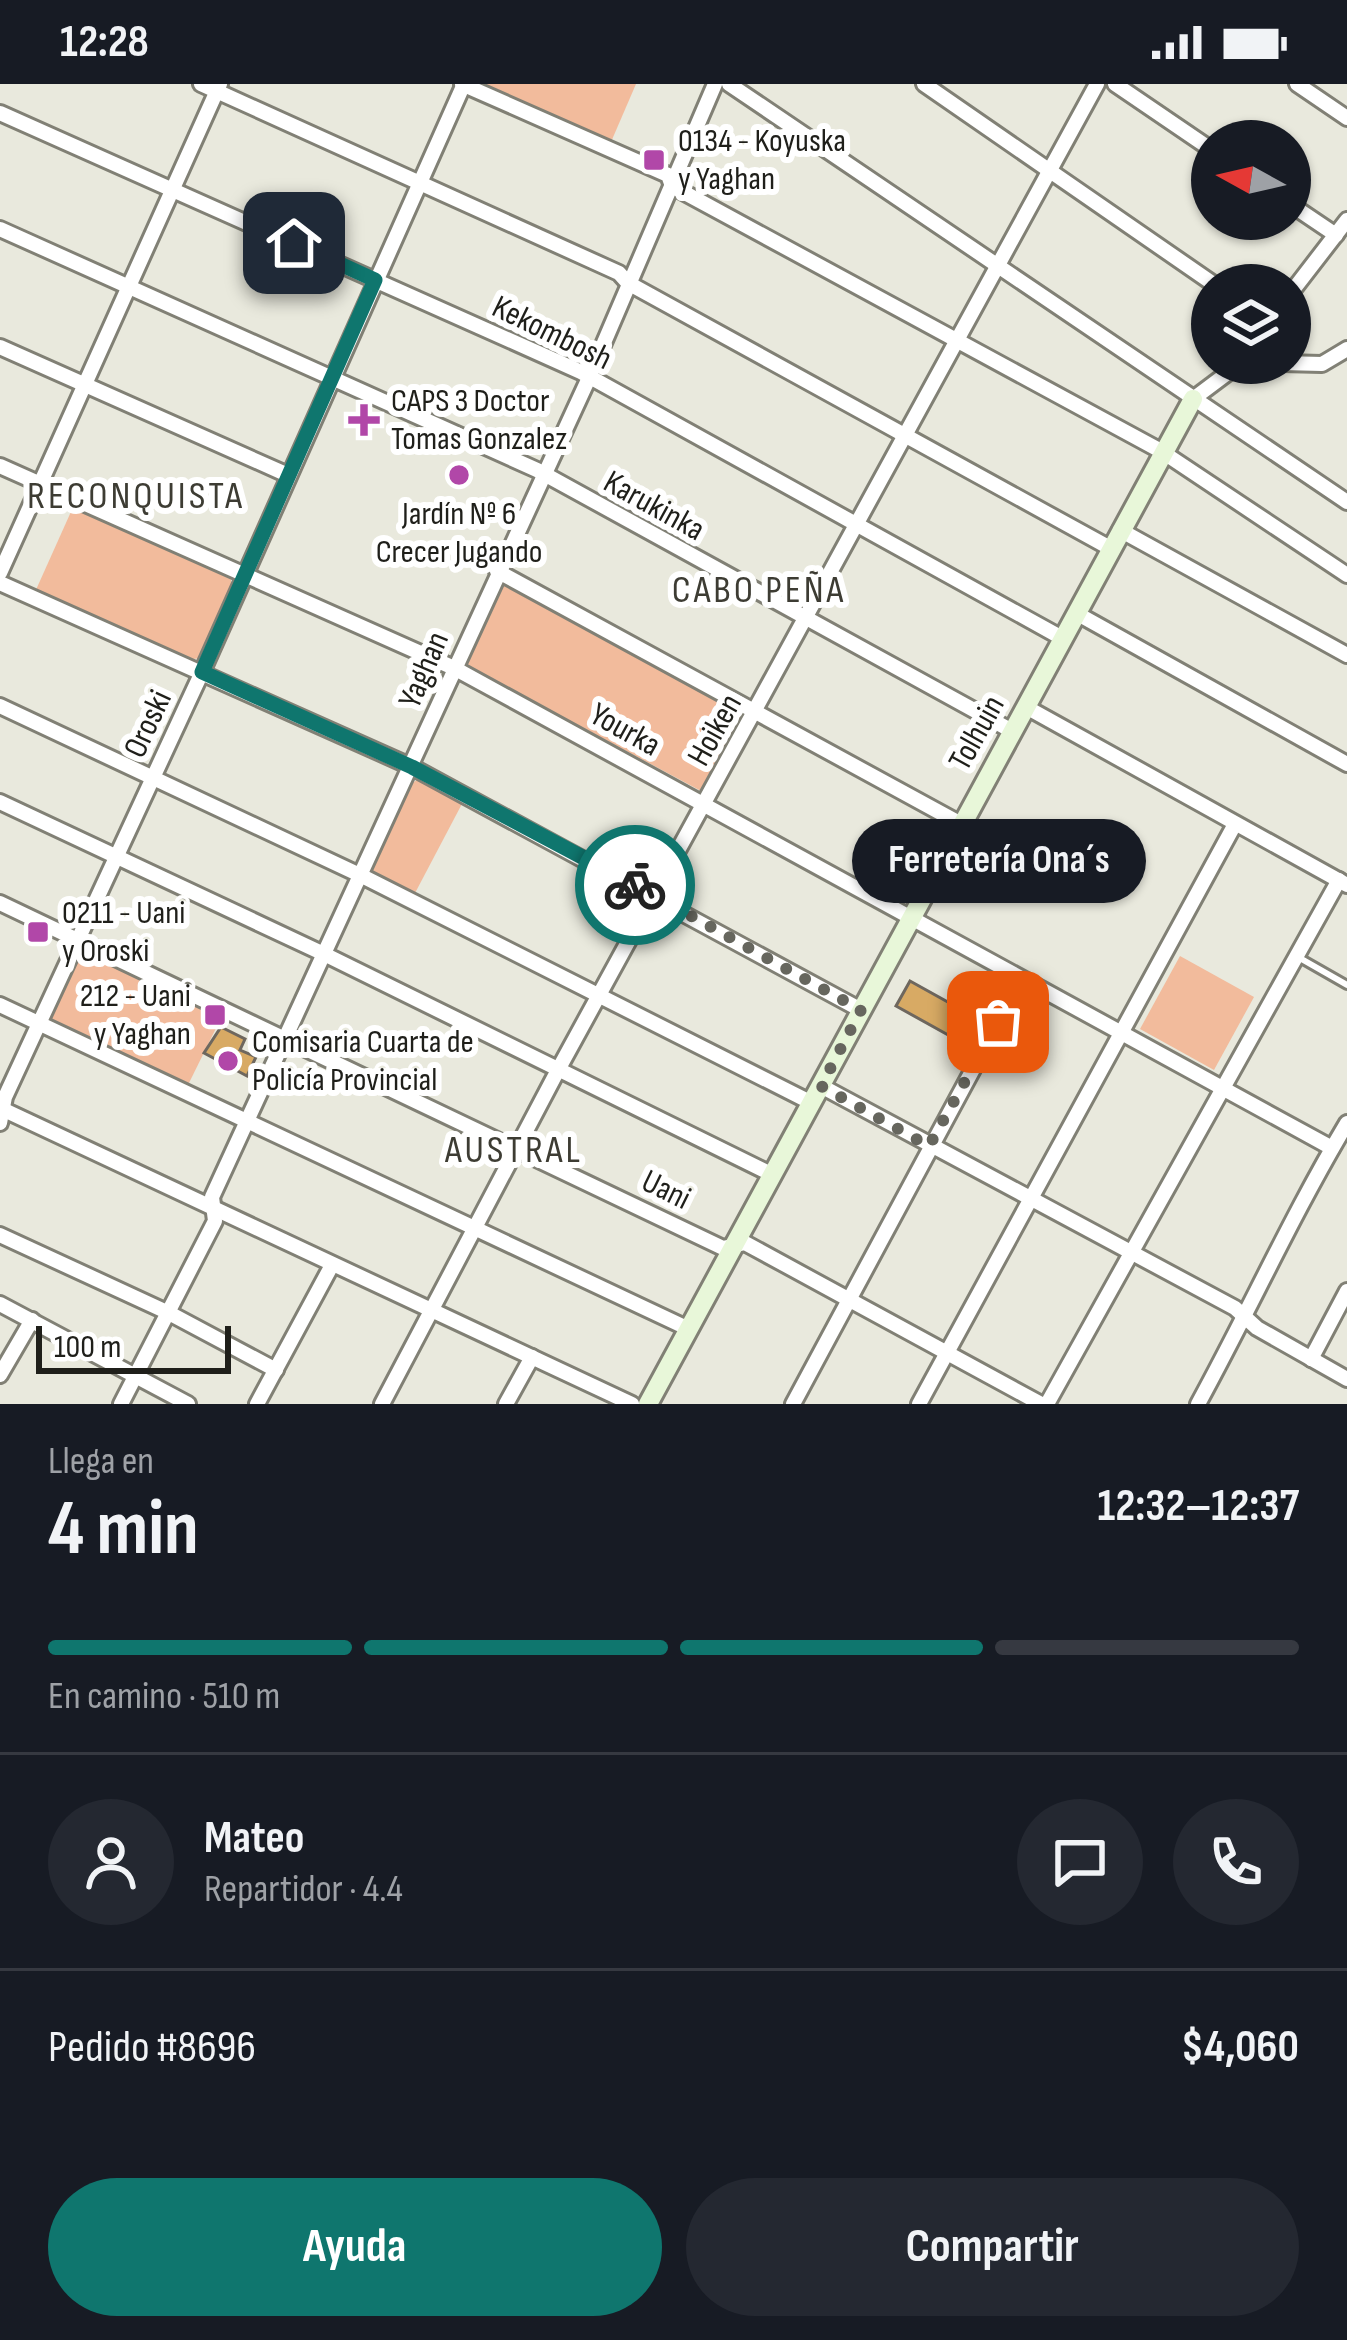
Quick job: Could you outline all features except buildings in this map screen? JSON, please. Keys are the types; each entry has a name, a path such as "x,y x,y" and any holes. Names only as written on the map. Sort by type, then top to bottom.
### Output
{"street":[{"path":"201,84 218,87 619,273 628,283 906,433 1347,655"},
{"path":"463,84 668,175 672,186 1161,451 1347,574"},
{"name":"Oroski","path":"1,1113 463,84"},
{"name":"Yaghan","path":"121,1404 215,1221 212,1197 588,380 715,84"},
{"path":"729,84 1347,502"},
{"path":"924,84 1191,268"},
{"name":"Hoiken","path":"382,1404 558,1070 1097,84"},
{"path":"1115,84 1191,136"},
{"path":"1297,84 1347,118"},
{"path":"0,574 218,87"},
{"name":"Kekombosh","path":"0,112 588,380 1062,638"},
{"path":"1311,218 1336,235"},
{"path":"1311,267 1347,220"},
{"name":"Karukinka","path":"0,229 543,476 1012,730"},
{"path":"0,347 288,475"},
{"path":"1311,364 1322,364 1347,349"},
{"name":"Tolhuin","path":"648,1404 1161,451 1193,399 1213,384"},
{"name":"Yourka","path":"0,466 454,668 1221,1087 1342,1136"},
{"path":"497,572 962,824"},
{"path":"0,583 412,767 861,1010"},
{"path":"1076,613 1347,764"},
{"path":"0,706 929,1146 1130,1253 1347,1379"},
{"path":"1026,707 1343,883 1296,956 1044,1404"},
{"path":"0,802 324,954 773,1175"},
{"path":"919,1404 1234,824"},
{"name":"Uani","path":"0,903 723,1248 746,1244 1044,1404"},
{"path":"793,1404 1021,980"},
{"path":"0,1005 688,1329"},
{"path":"1,1113 632,1404"},
{"path":"1198,1404 1342,1136"},
{"path":"0,1235 169,1313 276,1370"},
{"path":"257,1404 332,1265"},
{"path":"1310,1359 1347,1292"},
{"path":"0,1304 188,1404"},
{"path":"0,1375 32,1320"},
{"path":"506,1404 532,1357"}],"lane":[{"path":"1296,956 1347,986"}],"shaded area":[{"path":"481,84 636,84 611,142"},
{"path":"74,505 230,574 232,587 200,658 187,660 35,592"},
{"path":"508,583 741,710 743,719 703,792 469,667 466,659 500,586"},
{"path":"421,778 464,800 414,895 375,876 372,868 410,784"},
{"path":"85,950 223,1014 187,1087 52,1022 49,1014 77,953"},
{"path":"1180,956 1254,997 1214,1070 1140,1029"}],"way so far":[{"path":"635,885 861,1010 821,1086 929,1146 998,1022"}],"place":[{"name":"0134 - Koyuska y Yaghan","path":"654,160"},
{"name":"CAPS 3 Doctor Tomas Gonzalez","path":"364,420"},
{"name":"Jardín Nº 6 Crecer Jugando","path":"459,475"},
{"name":"0211 - Uani y Oroski","path":"38,932"},
{"name":"212 - Uani y Yaghan","path":"215,1015"},
{"name":"Ferretería Ona´s","path":"998,1022"},
{"name":"Comisaria Cuarta de Policía Provincial","path":"228,1061"}],"district":[{"name":"RECONQUISTA","path":"136,496"},
{"name":"CABO PEÑA","path":"759,590"},
{"name":"AUSTRAL","path":"514,1150"}],"route":[{"path":"294,243 375,280 202,672 412,767 635,885"}]}
